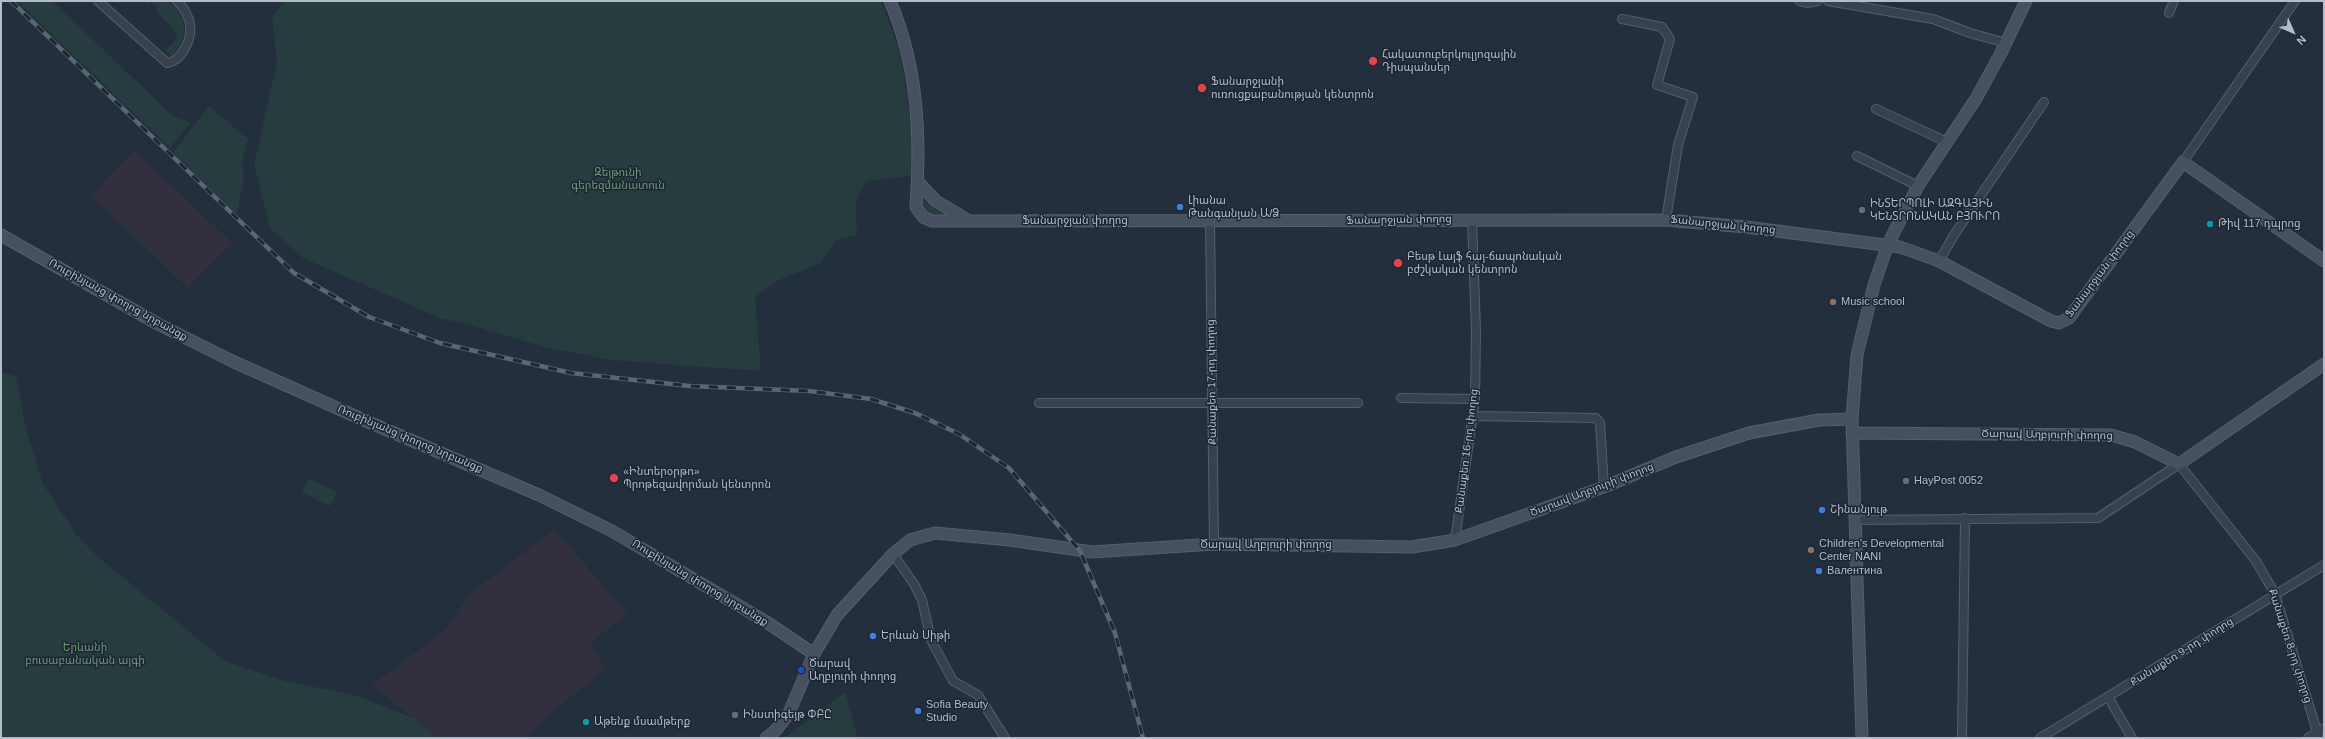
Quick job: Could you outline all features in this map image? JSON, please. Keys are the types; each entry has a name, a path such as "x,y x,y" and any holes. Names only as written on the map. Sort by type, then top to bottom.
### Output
{"street":[{"path":"98,1 167,63 176,60 181,55 189,40 191,29 187,15 177,1"},
{"name":"Ֆանարջյան փողոց","path":"890,1 909,58 918,115 918,182 916,207 923,217 932,221 967,219 1210,221 1472,219 1666,220 1746,226 1900,246 1939,261 2051,321 2059,323 2069,318 2183,162 2295,1"},
{"path":"1799,1 1807,3 1818,1"},
{"path":"1828,1 1934,19 1970,33 2006,43"},
{"path":"1862,738 1852,433 1858,355 1874,285 1888,244 1918,186 1977,97 2006,43 2026,1"},
{"path":"2168,13 2174,1"},
{"path":"1622,19 1662,27 1670,39 1657,85 1693,97 1678,145 1666,220"},
{"path":"1939,261 1954,235 2044,102"},
{"path":"1876,109 1947,142"},
{"path":"1857,156 1918,186"},
{"path":"2183,162 2324,261"},
{"name":"Ֆանարջյան փողոց","path":"918,182 936,201 967,219"},
{"name":"Քանաքեռ 16-րդ փողոց","path":"1455,540 1475,400 1476,331 1472,219"},
{"name":"Քանաքեռ 17-րդ փողոց","path":"1210,221 1214,544"},
{"name":"Ռուբինյանց փողոց նրբանցք","path":"1,235 158,324 232,361 366,421 539,495 612,532 764,621 814,654"},
{"path":"1854,520 2098,518 2324,364"},
{"path":"1401,398 1475,400"},
{"path":"1039,403 1358,404"},
{"path":"1473,416 1596,418 1600,423 1604,487"},
{"name":"Ծարավ Աղբյուրի փողոց","path":"766,738 776,730 789,713 814,654 837,615 893,554 910,540 935,533 1010,540 1080,551 1214,544 1412,547 1455,540 1604,487 1676,457 1749,433 1819,420 1852,419"},
{"name":"Ծարավ Աղբյուրի փողոց","path":"1852,433 2111,435 2135,442 2179,464"},
{"name":"Քանաքեռ 8-րդ փողոց","path":"2179,464 2256,561 2275,594 2320,733"},
{"path":"1962,738 1965,518"},
{"path":"893,554 914,584 922,600 931,640 953,681 978,695 1005,738"},
{"name":"Քանաքեռ 9-րդ փողոց","path":"2040,738 2324,565"},
{"path":"2108,697 2132,738"},
{"path":"2308,738 2320,733"}],"shaded area":[{"path":"134,150 232,243 188,288 91,196"},
{"path":"555,529 627,614 590,643 606,669 540,721 529,738 438,738 372,685 447,629 468,595"}],"green space":[{"path":"17,1 52,1 174,117 191,122 170,148"},
{"path":"144,1 164,1 167,3 169,1 181,16 184,27 183,38 179,49 172,57 165,50 177,38 173,28 157,12 158,8 152,2 148,5"},
{"name":"Զեյթունի գերեզմանատուն","path":"286,1 881,1 900,53 912,129 913,176 866,181 856,202 857,235 836,240 821,263 779,280 755,297 761,371 612,360 545,347 470,325 440,318 303,258 270,228 254,166 277,61 272,17"},
{"path":"209,106 248,139 242,161 244,176 237,215 173,152"},
{"path":"925,197 947,213 946,218 927,214 922,202"},
{"name":"Երևանի բուսաբանական այգի","path":"1,372 16,376 25,425 43,484 76,534 97,556 225,661 285,681 354,695 416,719 437,738 1,738"},
{"path":"309,479 337,492 330,506 302,492"},
{"path":"845,692 858,738 784,738"}],"railway":[{"path":"11,1 294,273 369,317 440,343 571,373 690,386 809,391 871,399 915,413 959,434 1009,468 1080,551 1115,633 1143,738"}],"place":[{"name":"Հակատուբերկուլյոզային Դիսպանսեր","path":"1373,61"},
{"name":"Ֆանարջյանի ուռուցքաբանության կենտրոն","path":"1202,88"},
{"name":"Լիանա Թանգանյան Ա/Ձ","path":"1180,207"},
{"name":"ԻՆՏԵՐՊՈԼԻ ԱԶԳԱՅԻՆ ԿԵՆՏՐՈՆԱԿԱՆ ԲՅՈՒՐՈ","path":"1862,210"},
{"name":"Թիվ 117 դպրոց","path":"2210,224"},
{"name":"Բեսթ Լայֆ հայ-ճապոնական բժշկական կենտրոն","path":"1398,263"},
{"name":"Music school","path":"1833,302"},
{"name":"«Ինտերօրթո» Պրոթեզավորման կենտրոն","path":"614,478"},
{"name":"HayPost 0052","path":"1906,481"},
{"name":"Շինանյութ","path":"1822,510"},
{"name":"Children's Developmental Center NANI","path":"1811,550"},
{"name":"Валентина","path":"1819,571"},
{"name":"Երևան Սիթի","path":"873,636"},
{"name":"Ծարավ Աղբյուրի փողոց","path":"801,670"},
{"name":"Sofia Beauty Studio","path":"918,711"},
{"name":"Ինստիգեյթ ՓԲԸ","path":"735,715"},
{"name":"Աթենք մսամթերք","path":"586,722"}]}
